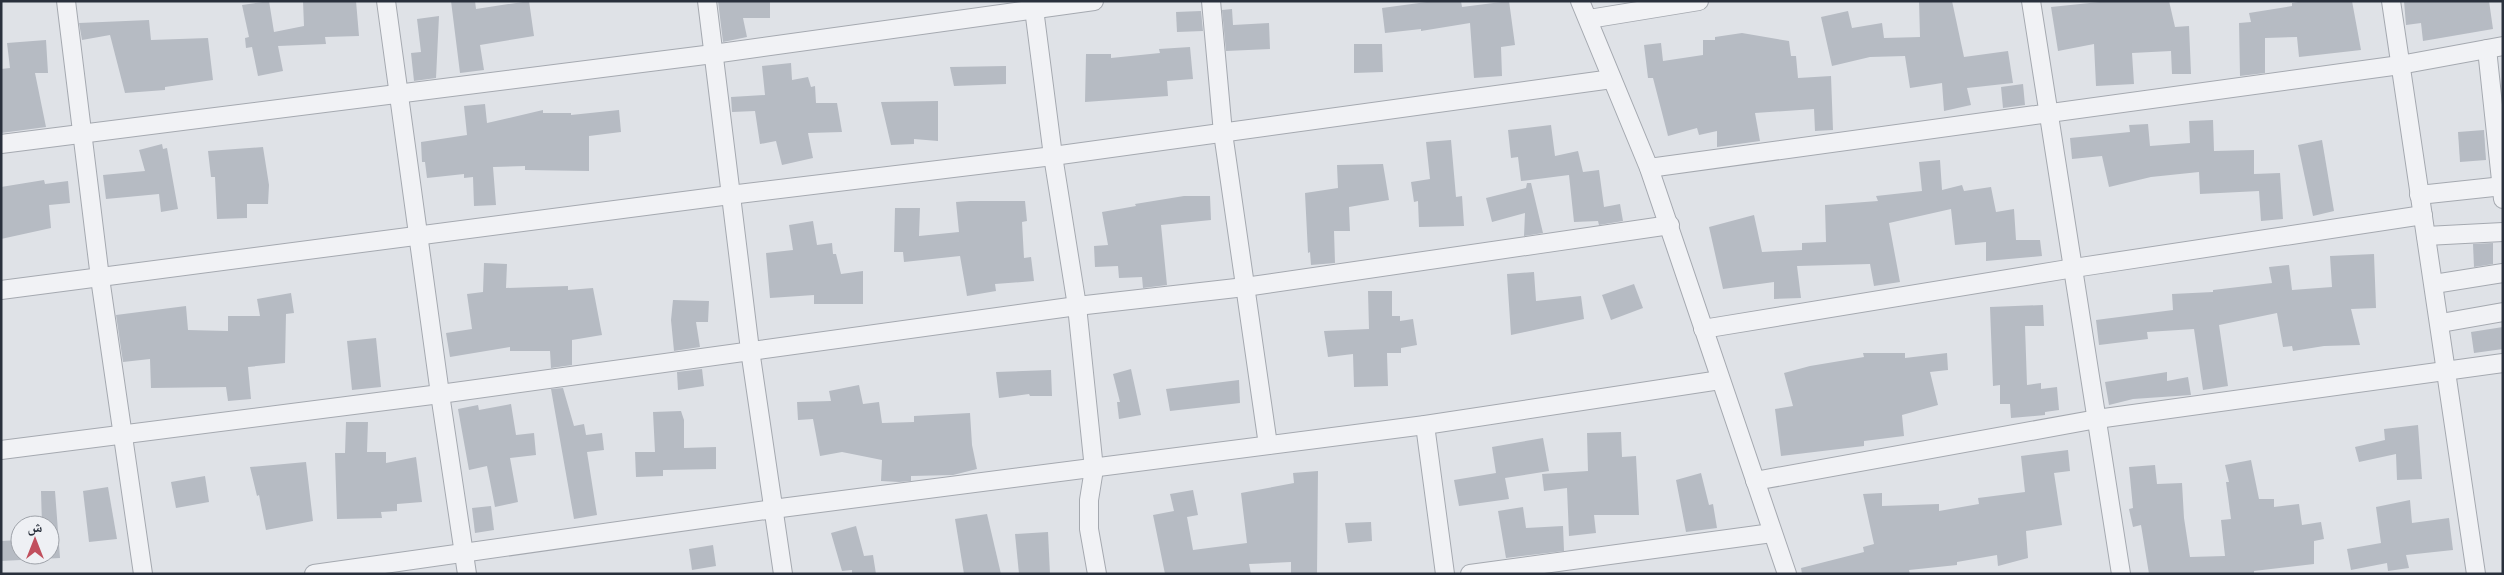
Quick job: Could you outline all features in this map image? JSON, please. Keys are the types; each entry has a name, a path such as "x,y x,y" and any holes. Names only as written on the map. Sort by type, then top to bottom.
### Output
{"street":[{"path":"66,1 100,278 143,574"},
{"path":"386,1 440,394 467,574"},
{"path":"706,1 750,350 783,574"},
{"path":"1,144 713,54 1034,6 1094,1"},
{"path":"1211,1 1223,133 1268,445"},
{"path":"1580,1 1649,168 1670,225 1720,380 1787,574"},
{"path":"1589,19 1699,1"},
{"path":"2032,1 2121,574"},
{"path":"2391,1 2419,195 2441,323 2476,574"},
{"path":"1034,6 1053,156 1077,306 1094,469 1089,500 1089,529 1097,574"},
{"path":"1649,168 2400,65 2495,47 2502,190 2419,195"},
{"path":"1,290 730,195 1053,156 1612,79"},
{"path":"1704,329 2074,268 2423,215"},
{"path":"1,450 440,394 1077,306 1245,287 1670,225"},
{"path":"2426,236 2503,232"},
{"path":"2434,284 2503,273"},
{"path":"2441,323 2503,312"},
{"path":"1755,481 2097,419 2503,363"},
{"path":"314,574 774,510 1425,426 1720,380"},
{"path":"1425,426 1445,574"},
{"path":"1470,574 1772,533"}],"building":[{"path":"269,1 274,32 304,26 303,1 356,1 359,36 325,37 326,44 278,46 283,71 258,76 252,47 246,48 245,38 249,37 242,5"},
{"path":"451,1 475,1 476,9 529,1 534,36 480,45 484,70 460,73"},
{"path":"718,1 770,1 770,18 743,18 747,37 723,42"},
{"path":"1434,1 1461,1 1462,7 1509,1 1515,45 1501,47 1502,76 1474,78 1470,23 1421,31 1421,29 1385,33 1382,8"},
{"path":"1919,1 1952,1 1964,57 2008,51 2013,83 1967,88 1971,105 1944,111 1942,83 1910,88 1905,56 1870,57 1832,66 1821,17 1848,11 1852,28 1882,23 1884,38 1920,37"},
{"path":"2109,1 2169,1 2175,27 2189,26 2191,74 2172,74 2171,51 2132,53 2134,84 2096,86 2094,44 2058,51 2051,7"},
{"path":"2304,1 2352,1 2361,50 2299,57 2297,37 2265,38 2265,73 2240,76 2239,23 2251,22 2249,13 2292,6 2292,3"},
{"path":"2404,1 2489,1 2493,29 2423,41 2421,23 2406,25"},
{"path":"1232,9 1233,25 1269,23 1270,49 1226,51 1222,10"},
{"path":"1201,11 1203,31 1177,32 1176,12"},
{"path":"439,16 436,78 414,81 411,53 421,52 417,19"},
{"path":"149,20 151,40 208,38 213,80 165,87 165,90 125,93 110,35 82,40 79,23"},
{"path":"1742,33 1789,41 1791,56 1796,56 1798,78 1831,76 1833,130 1815,131 1814,109 1755,113 1760,141 1717,147 1717,131 1699,135 1697,128 1668,136 1653,78 1648,78 1644,45 1661,43 1663,61 1703,55 1703,40 1715,40 1715,37"},
{"path":"46,40 48,73 35,73 46,127 1,133 1,69 10,68 7,43"},
{"path":"1354,44 1382,44 1383,72 1354,73"},
{"path":"1190,47 1193,79 1167,81 1168,96 1085,102 1086,54 1111,54 1111,58 1160,53 1159,49"},
{"path":"791,63 792,80 808,77 811,87 815,86 816,103 837,103 842,132 808,133 813,158 782,165 776,141 760,144 755,111 732,112 731,97 765,95 762,66"},
{"path":"1006,66 1006,84 954,86 950,67"},
{"path":"2023,84 2025,105 2003,108 2001,87"},
{"path":"938,101 938,141 914,139 914,144 891,145 881,102"},
{"path":"485,104 487,123 543,110 543,113 571,113 571,115 619,110 621,132 589,136 589,171 525,170 525,166 493,167 496,205 474,206 473,177 464,178 464,174 427,178 425,162 422,162 421,142 467,135 464,106"},
{"path":"2213,120 2214,151 2254,150 2254,174 2280,173 2283,219 2261,221 2259,191 2200,194 2199,172 2151,177 2109,187 2102,156 2072,159 2070,138 2130,132 2129,125 2148,124 2150,146 2190,143 2189,121"},
{"path":"1551,125 1555,156 1578,151 1583,172 1599,170 1604,207 1620,204 1623,221 1599,225 1598,221 1574,222 1569,175 1521,181 1518,157 1511,158 1508,130"},
{"path":"2484,130 2486,160 2460,162 2458,132"},
{"path":"1451,140 1456,197 1462,196 1464,226 1419,227 1418,201 1414,202 1411,182 1430,179 1426,142"},
{"path":"2322,140 2334,211 2313,216 2298,145"},
{"path":"162,144 163,149 167,148 178,209 161,212 159,194 106,199 103,175 145,171 139,150"},
{"path":"263,147 269,185 268,204 247,204 247,218 217,219 215,177 211,177 208,151"},
{"path":"1940,160 1942,190 1962,185 1964,191 1991,187 1996,212 2014,209 2016,240 2040,240 2042,256 1986,261 1986,242 1955,245 1951,209 1889,223 1900,282 1874,286 1870,264 1797,266 1801,298 1774,299 1774,282 1723,289 1709,227 1754,215 1762,252 1802,250 1802,243 1826,242 1825,205 1878,201 1876,196 1922,191 1919,162"},
{"path":"1383,164 1389,200 1349,207 1350,231 1334,231 1335,263 1311,265 1310,252 1308,253 1305,193 1338,188 1337,165"},
{"path":"44,180 45,184 68,181 70,203 49,205 51,228 1,239 1,187"},
{"path":"1527,183 1531,183 1543,233 1524,236 1525,213 1492,222 1486,198 1526,188"},
{"path":"1184,196 1210,196 1211,220 1161,225 1167,285 1143,288 1142,277 1119,278 1118,266 1095,267 1094,246 1108,245 1102,212 1136,206 1135,204"},
{"path":"1025,201 1027,221 1022,222 1024,258 1031,257 1034,281 995,284 996,291 967,296 960,256 904,262 903,252 894,252 895,208 920,208 919,236 959,232 956,202"},
{"path":"813,221 817,245 832,243 833,254 836,254 841,274 863,271 863,304 814,304 814,295 770,298 766,253 793,250 789,225"},
{"path":"2493,243 2493,264 2474,267 2473,244"},
{"path":"2374,254 2376,308 2351,309 2360,345 2324,346 2293,351 2292,346 2283,347 2277,313 2219,325 2228,386 2203,390 2194,329 2147,332 2148,339 2099,345 2096,320 2173,310 2172,294 2213,292 2213,290 2272,283 2269,267 2289,265 2292,290 2332,287 2330,256"},
{"path":"484,263 507,264 506,288 568,286 568,290 593,288 602,335 572,340 572,365 551,368 550,351 510,351 510,347 450,357 446,333 472,329 467,294 483,292"},
{"path":"1534,272 1536,301 1581,296 1584,319 1511,335 1507,274"},
{"path":"1634,284 1643,308 1611,320 1602,295"},
{"path":"1368,291 1392,291 1392,316 1400,316 1400,321 1413,319 1417,345 1401,348 1401,353 1387,353 1388,386 1354,387 1353,354 1328,357 1324,331 1369,329"},
{"path":"291,293 294,313 286,314 285,363 248,367 251,399 228,401 226,387 151,388 150,359 123,362 116,315 186,306 188,330 228,331 228,316 260,316 257,299"},
{"path":"673,300 709,301 708,322 696,322 700,347 674,351 671,320"},
{"path":"2043,305 2044,326 2025,326 2027,385 2041,383 2041,389 2057,387 2059,410 2045,412 2045,415 2011,418 2010,404 2000,404 2000,385 1993,386 1990,307"},
{"path":"2503,327 2503,349 2474,353 2471,332"},
{"path":"376,338 381,387 352,390 347,341"},
{"path":"1863,353 1905,353 1905,358 1947,353 1948,370 1930,372 1938,405 1902,415 1904,436 1864,441 1864,446 1781,456 1775,409 1793,406 1784,373 1810,366 1864,357"},
{"path":"702,369 704,386 678,390 677,372"},
{"path":"1131,369 1141,415 1119,419 1117,402 1120,402 1113,374"},
{"path":"1051,370 1052,396 1030,396 1029,394 999,398 996,372"},
{"path":"2167,372 2167,381 2188,377 2191,395 2133,399 2109,405 2105,382"},
{"path":"1239,380 1240,403 1170,411 1166,389"},
{"path":"859,385 863,404 879,402 882,423 914,422 914,416 970,413 972,445 977,469 953,475 911,476 911,481 881,481 882,460 842,452 820,456 813,419 798,420 797,402 831,401 829,391"},
{"path":"563,388 574,426 584,424 586,435 602,433 604,450 587,452 597,515 574,519 551,389"},
{"path":"511,404 516,435 534,433 536,455 510,458 518,502 495,507 487,466 469,470 458,409 478,405 479,410"},
{"path":"681,411 684,420 684,448 716,447 716,469 663,470 663,476 636,477 635,452 655,452 653,412"},
{"path":"346,422 368,422 367,452 386,452 386,463 416,457 422,502 397,504 397,511 381,512 382,518 337,519 335,453 345,453"},
{"path":"2418,425 2422,479 2397,480 2396,454 2359,462 2355,447 2385,440 2384,429"},
{"path":"1621,432 1622,457 1636,456 1639,515 1594,515 1596,533 1569,536 1567,488 1544,491 1542,474 1588,471 1587,433"},
{"path":"1543,438 1549,471 1505,478 1509,499 1459,506 1454,480 1496,473 1492,447"},
{"path":"2068,450 2070,471 2054,473 2062,525 2026,531 2028,558 1998,566 1997,555 1957,562 1957,565 1909,570 1910,574 1802,574 1801,568 1864,552 1863,547 1874,544 1863,494 1882,493 1882,506 1939,504 1939,511 1979,504 1978,498 2025,492 2021,456"},
{"path":"2251,460 2259,499 2274,499 2274,507 2299,504 2302,525 2321,522 2324,539 2314,541 2314,564 2254,571 2254,574 2149,574 2141,525 2133,527 2129,509 2133,508 2129,467 2155,465 2157,484 2182,483 2184,518 2190,557 2225,556 2221,520 2231,519 2226,482 2229,482 2225,465"},
{"path":"306,462 313,521 266,530 259,495 257,496 250,467"},
{"path":"1318,471 1317,574 1291,574 1291,562 1249,564 1251,574 1165,574 1153,515 1174,511 1170,494 1193,490 1198,515 1187,517 1193,550 1247,543 1241,493 1294,483 1293,473"},
{"path":"1701,473 1709,505 1713,504 1717,528 1686,532 1676,480"},
{"path":"205,476 209,502 176,508 171,482"},
{"path":"108,487 117,539 89,542 83,491"},
{"path":"41,491 55,491 57,515 42,515"},
{"path":"2410,500 2412,523 2449,518 2453,550 2406,555 2409,568 2388,571 2387,563 2351,570 2347,549 2381,543 2376,507"},
{"path":"491,506 494,530 475,533 472,508"},
{"path":"1523,507 1526,528 1563,526 1564,551 1506,558 1498,511"},
{"path":"987,514 1001,574 964,574 955,519"},
{"path":"1371,522 1372,541 1348,543 1345,523"},
{"path":"856,526 864,556 873,555 876,574 852,574 852,570 842,571 831,533"},
{"path":"1048,532 1050,574 1019,574 1015,534"},
{"path":"1,541 10,541 10,561 1,561"},
{"path":"713,545 716,566 692,570 689,549"}]}
